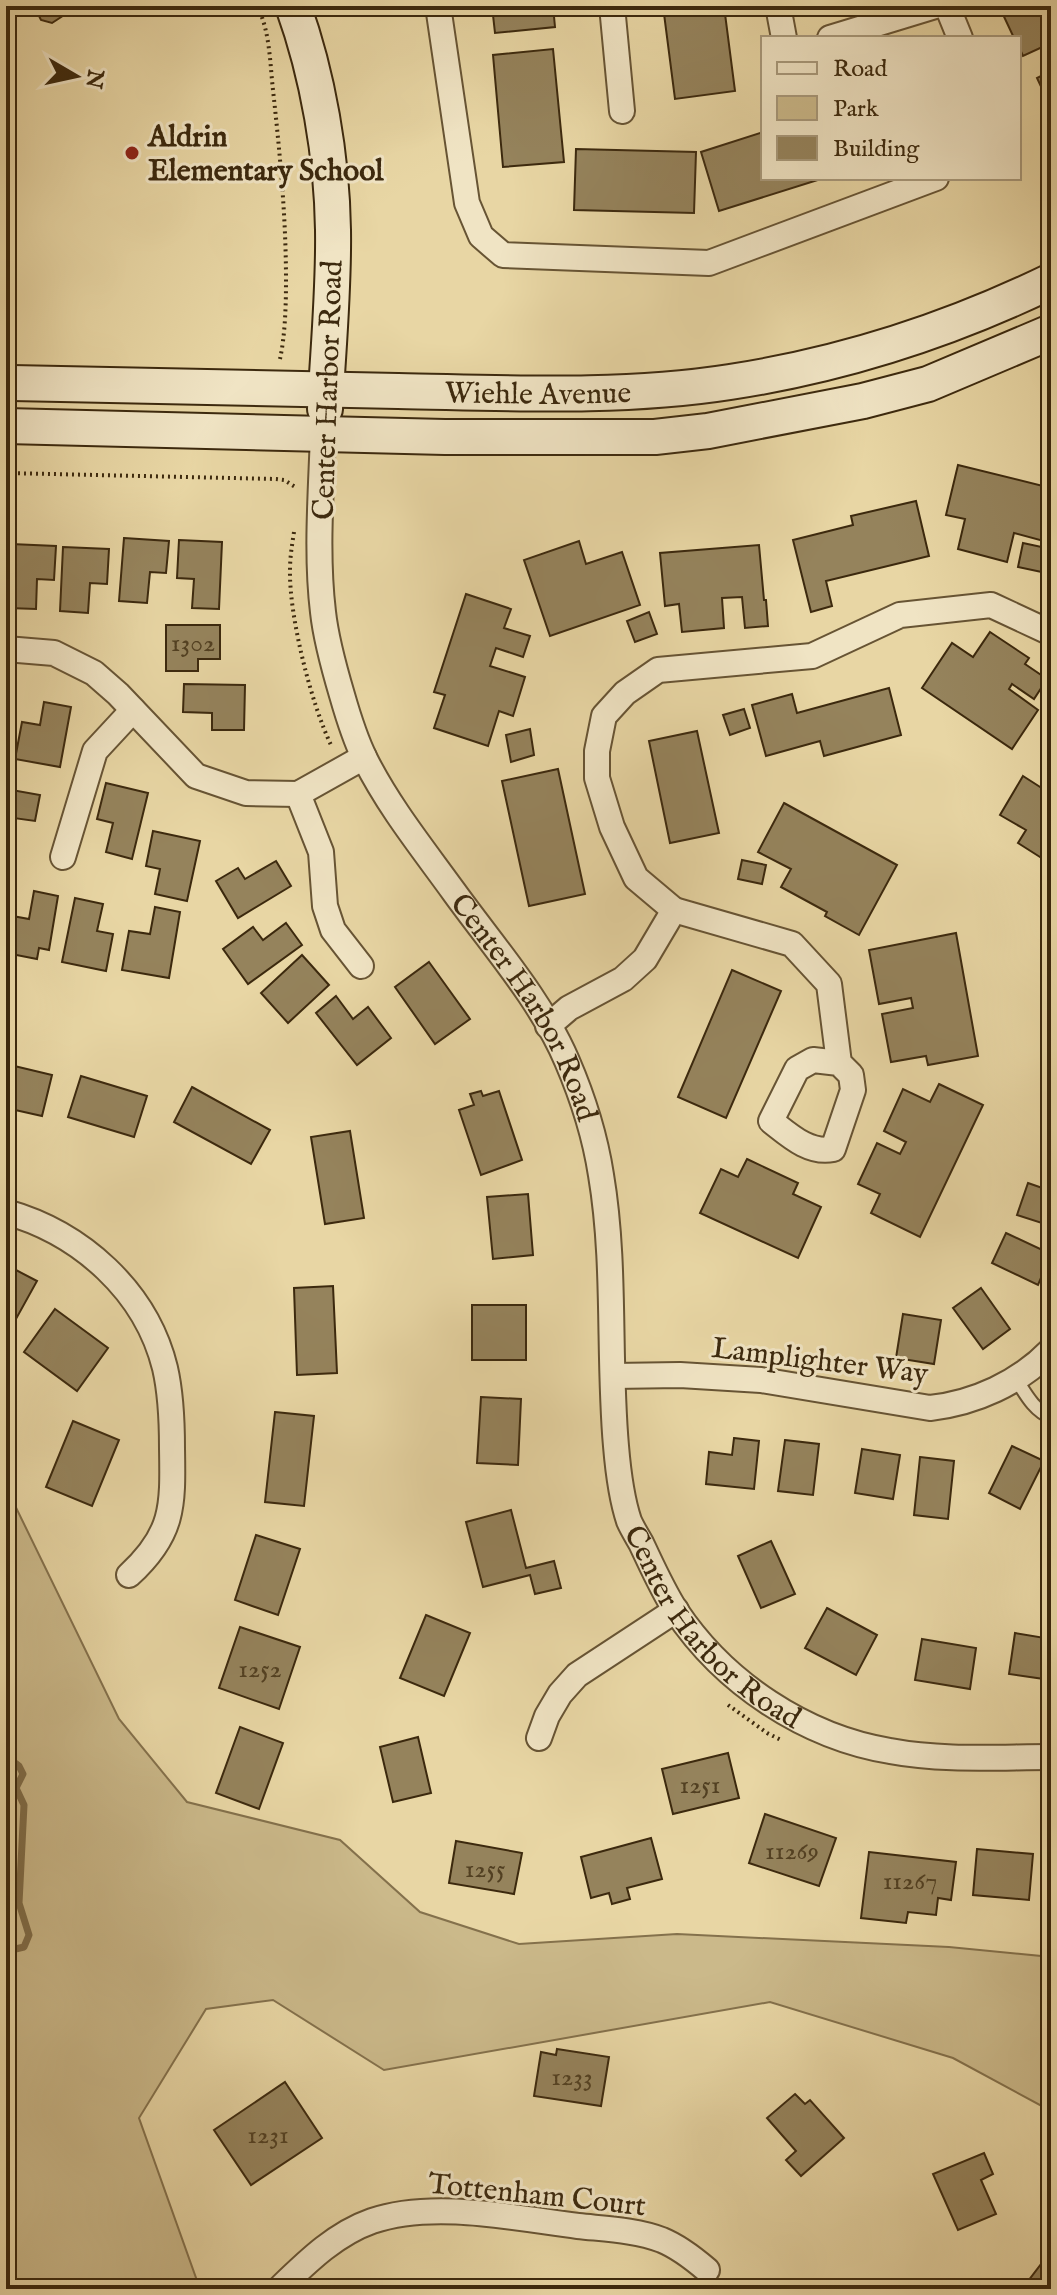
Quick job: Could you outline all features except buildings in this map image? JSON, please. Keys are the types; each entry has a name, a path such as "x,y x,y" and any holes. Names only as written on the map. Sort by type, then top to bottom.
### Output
{"main road":[{"name":"Center Harbor Road","path":"293,6 304,37 328,161 333,229 323,434"},
{"name":"Wiehle Avenue","path":"6,383 554,393 642,391 729,382 808,367 929,333 1051,281"},
{"name":"Wiehle Avenue","path":"6,426 445,437 655,437 708,431 863,401 928,384 1051,332"}],"street":[{"path":"438,6 467,203 481,236 503,255 709,263 931,180"},
{"path":"612,6 622,111"},
{"path":"778,6 784,36"},
{"path":"837,36 935,6"},
{"path":"947,6 959,36"},
{"name":"Center Harbor Road","path":"323,434 323,613 346,710 353,763 400,817 536,1005 565,1056 582,1098 601,1175 607,1230 619,1478 630,1522 676,1610 704,1646 736,1678 772,1705 848,1741 930,1757 1051,1757"},
{"path":"839,1063 829,984 792,944 674,910 636,878 612,827 597,778 597,751 604,716 625,693 658,670 812,656 900,615 991,605 1051,633"},
{"path":"6,649 54,653 94,673 196,776 246,793 298,794 353,763"},
{"path":"63,857 95,751 133,710"},
{"path":"298,794 321,852 325,906 333,930 361,966"},
{"path":"548,1026 569,1008 623,979 645,959 674,910"},
{"path":"6,1212 55,1230 85,1250 114,1276 135,1303 153,1335 164,1367 172,1429 171,1510 163,1535 148,1557 129,1575"},
{"name":"Lamplighter Way","path":"613,1376 680,1375 761,1380 930,1408 956,1405 991,1392 1016,1379 1051,1350"},
{"path":"539,1738 560,1694 577,1675 676,1610"},
{"name":"Tottenham Court","path":"279,2289 311,2258 339,2238 370,2222 429,2211 634,2233 660,2239 687,2253 707,2270"}],"lane":[{"path":"1016,1379 1028,1398 1043,1414 1051,1417"}],"path":[{"path":"257,6 262,15 268,49 282,170 286,246 282,359"},
{"path":"6,473 276,479 297,488"},
{"path":"295,527 289,572 294,615 322,726 353,763"}],"green space":[{"path":"6,1487 119,1719 187,1802 340,1840 420,1912 519,1944 677,1934 949,1947 1051,1957 1051,2111 953,2058 770,2002 384,2070 273,2000 206,2009 139,2118 200,2289 6,2289"}],"waterway":[{"path":"6,1756 19,1766 23,1774 16,1788 24,1805 19,1903 29,1935 24,1947 7,1951 13,1982 6,1984"}],"place":[{"name":"Aldrin Elementary School","path":"132,153"}]}
